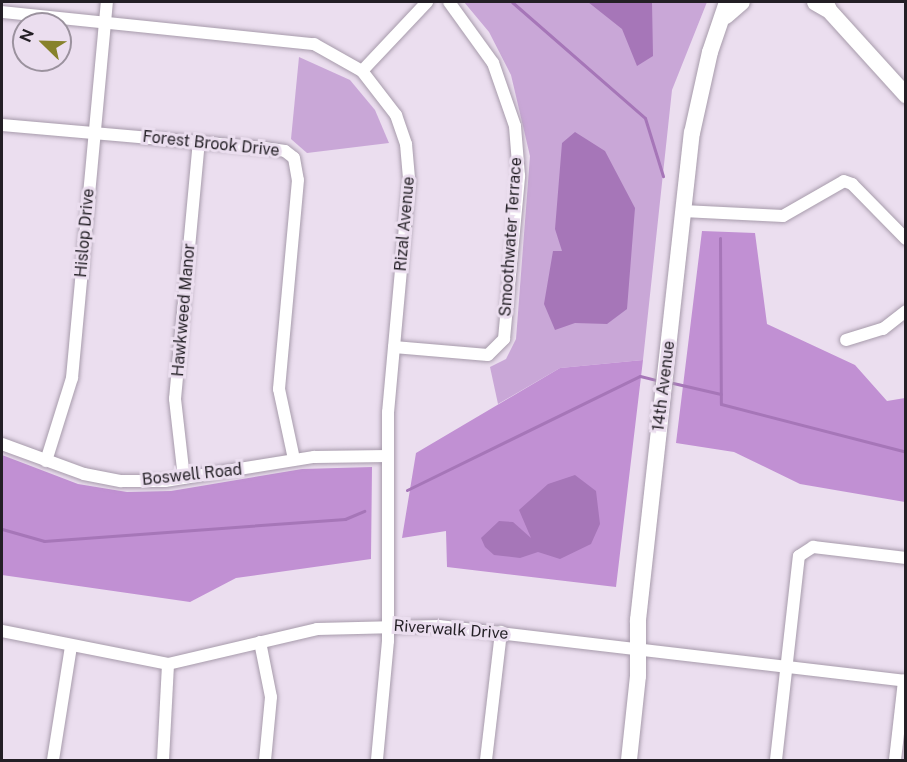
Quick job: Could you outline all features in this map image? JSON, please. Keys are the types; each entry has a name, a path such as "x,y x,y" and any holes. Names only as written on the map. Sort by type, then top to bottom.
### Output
{"main road":[{"name":"14th Avenue","path":"629,760 638,648 683,211 705,75 727,9 742,2"},
{"path":"823,4 906,95"}],"street":[{"name":"Hislop Drive","path":"46,461 72,378 106,2"},
{"path":"362,71 427,2"},
{"name":"Smoothwater Terrace","path":"394,347 488,355 504,339 519,176 515,126 493,63 448,2"},
{"name":"Rizal Avenue","path":"2,12 301,41 332,51 362,71 396,115 408,157 388,456 388,626 377,760"},
{"name":"Forest Brook Drive","path":"2,125 285,152 297,165 279,389 294,459"},
{"name":"Hawkweed Manor","path":"184,478 175,406 199,142"},
{"path":"683,211 783,216 844,181 852,184 906,239"},
{"path":"846,340 883,328 906,311"},
{"name":"Boswell Road","path":"2,444 46,461 121,481 184,478 294,459 388,456"},
{"path":"776,760 796,561 802,551 820,548 906,558"},
{"name":"Riverwalk Drive","path":"2,631 168,664 317,628 388,626 501,632 904,681"},
{"path":"486,760 501,632"},
{"path":"260,642 271,697 265,760"},
{"path":"53,760 71,646"},
{"path":"163,760 168,664"},
{"path":"895,760 904,681"}],"shaded area":[{"path":"464,2 707,2 672,90 643,360 560,368 498,404 490,367 506,359 516,339 530,156 511,75 489,32"},
{"path":"588,2 652,2 653,56 637,66 622,29"},
{"path":"299,57 350,80 375,110 389,143 307,153 291,139"},
{"path":"575,132 605,151 635,208 627,309 607,324 575,323 555,330 544,304 553,251 562,251 555,229 562,143"},
{"path":"702,231 755,233 767,324 855,365 887,401 905,398 905,502 800,484 734,452 676,443"},
{"path":"643,360 616,587 447,567 446,531 402,538 416,453 560,368"},
{"path":"2,455 78,484 127,492 171,491 302,469 372,467 371,559 236,578 190,602 2,575"},
{"path":"575,475 596,491 600,524 591,544 560,559 538,552 520,558 494,555 485,547 481,538 499,521 513,522 531,538 519,510 548,484"}],"waterway":[{"path":"512,2 645,118 663,176"},
{"path":"720,238 721,404 906,452"},
{"path":"407,490 640,376 656,380"},
{"path":"673,383 721,394"},
{"path":"2,529 44,541 345,519 364,511"}]}
